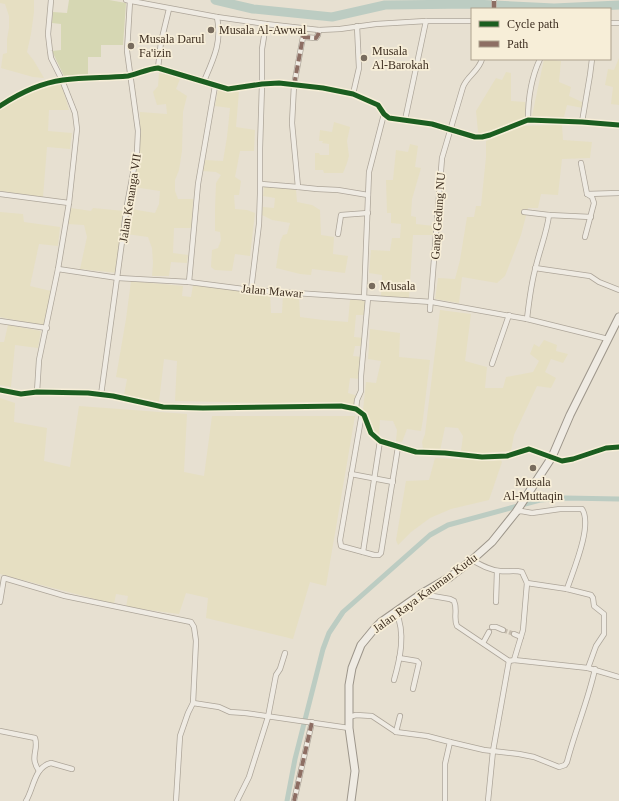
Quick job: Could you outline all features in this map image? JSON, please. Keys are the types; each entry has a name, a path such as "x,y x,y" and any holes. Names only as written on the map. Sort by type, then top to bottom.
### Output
{"street":[{"path":"38,392 39,360 47,328 69,203 77,121 62,80 51,58 48,22 51,0"},
{"path":"128,0 217,17 319,30 426,21 471,21"},
{"name":"Jalan Kenanga VII","path":"101,395 138,142 138,131 129,76 127,45 128,0"},
{"path":"158,68 161,42 169,9"},
{"path":"204,81 216,54 219,40 220,28 217,17"},
{"path":"405,120 426,21"},
{"path":"251,290 259,224 261,184 260,148 262,49 266,24"},
{"path":"353,94 359,68 357,26"},
{"path":"298,187 292,123 294,85 303,37 316,38 319,30"},
{"name":"Gang Gedung NU","path":"430,310 432,302 442,158 464,83 479,68 482,60"},
{"path":"528,120 528,104 532,82 540,60"},
{"path":"582,122 592,60"},
{"path":"0,106 17,95 62,80 129,76 153,68 158,68 228,89 279,83 323,88 353,94 378,105 384,114 389,118 432,124 475,137 482,137 528,120 619,125"},
{"path":"188,282 198,184 215,86"},
{"path":"356,409 357,400 361,391 366,298 369,172 384,114"},
{"path":"581,163 588,194 594,200 586,237"},
{"path":"261,184 317,190 338,190 368,195"},
{"path":"588,194 619,193"},
{"path":"0,194 69,203"},
{"path":"524,212 591,217"},
{"path":"338,234 340,215 368,213"},
{"path":"528,319 530,293 535,268 548,224 549,215"},
{"path":"535,268 590,276 599,282 619,290"},
{"name":"Jalan Mawar","path":"58,269 118,278 188,282 251,290 432,302 509,315 608,339"},
{"path":"492,364 509,315"},
{"path":"552,457 570,415 608,339 617,325 619,317"},
{"path":"0,321 47,328"},
{"path":"0,390 15,394 38,392 88,393 113,396 163,407 203,408 337,406 356,409 362,413 371,433 380,441 416,452 482,457 507,456 529,449 566,461 606,448 619,447"},
{"path":"362,413 350,474 340,544 341,546 377,555 381,553 398,447"},
{"path":"362,552 380,441"},
{"name":"Jalan Raya Kauman Kudu","path":"351,801 355,771 349,728 349,685 352,668 360,645 375,628 421,594 450,577 492,542 516,512 552,457"},
{"path":"350,474 393,482"},
{"path":"516,512 521,511 532,513 550,510 582,509 585,513 581,550 567,588"},
{"path":"472,560 490,569 498,571 522,572 527,583 524,625 512,661 493,751 488,801"},
{"path":"496,602 498,571"},
{"path":"0,602 4,578 65,596 191,622 194,627 196,641 193,703 180,736 176,801"},
{"path":"527,583 567,588 591,595 594,606 604,614 604,634 596,646 588,668"},
{"path":"421,594 454,601 456,609 455,621 457,626 512,661 595,669 619,677"},
{"path":"394,680 402,641 402,628 396,612"},
{"path":"492,627 503,630"},
{"path":"483,643 489,632"},
{"path":"514,634 521,637"},
{"path":"237,801 249,777 268,717 276,675 285,653"},
{"path":"399,658 418,662 413,689"},
{"path":"349,716 372,716 396,732 427,736 493,751 534,757 556,766 565,765 574,733 590,691 595,669"},
{"path":"193,703 219,707 230,712 349,728"},
{"path":"396,732 400,716"},
{"path":"294,801 310,722"},
{"path":"0,732 35,738 36,743 34,761 39,771"},
{"path":"445,801 445,764 450,742"},
{"path":"26,801 42,767 51,763 72,769"}],"shaded area":[{"path":"0,0 34,0 34,12 27,52 44,78 33,77 1,68 3,54 7,53 9,16 5,4 0,3"},
{"path":"619,58 619,105 611,104 613,87 605,85 608,69 614,70"},
{"path":"544,60 561,61 559,82 571,87 569,96 582,102 583,108 567,105 564,117 532,116"},
{"path":"506,72 511,73 511,101 525,102 526,117 482,135 478,132 476,111 496,78 502,80"},
{"path":"159,73 177,76 180,79 176,89 187,96 183,112 182,151 179,170 175,180 175,191 178,199 193,199 192,228 174,228 173,253 188,255 187,263 171,262 169,276 152,276 152,248 148,237 126,234 131,209 155,213 159,204 160,191 133,187 140,143 140,112 167,114 166,104 157,105 153,92 158,86"},
{"path":"61,82 69,110 49,110 48,131 72,133 70,149 47,147 43,197 0,191 0,107 36,89"},
{"path":"218,89 239,91 236,127 255,130 254,151 240,151 235,177 241,181 239,195 234,195 235,209 247,210 255,213 250,256 235,254 232,271 215,270 211,267 212,250 218,248 221,240 220,232 215,231 215,209 216,183 221,175 216,172 203,171 205,160 223,161 230,108 215,106"},
{"path":"334,122 350,127 347,141 349,156 343,173 324,173 323,170 315,170 315,153 319,153 320,155 329,155 329,144 319,141 320,130 332,132"},
{"path":"562,125 563,140 592,142 590,158 562,159 558,195 541,194 538,208 528,208 521,235 505,276 497,283 462,277 459,303 435,299 438,278 455,279 460,260 467,217 474,217 476,206 481,206 486,157 486,141 521,126"},
{"path":"410,144 418,146 415,167 421,168 412,199 411,216 416,217 416,224 434,226 433,235 413,235 409,299 381,297 382,275 369,273 371,250 390,251 392,238 400,238 401,224 391,223 391,213 387,213 386,180 393,180 396,150 408,152"},
{"path":"264,185 287,187 296,190 297,202 312,205 320,210 321,235 334,237 333,254 348,256 345,273 312,269 311,275 276,268 280,242 283,235 287,234 290,223 272,220 262,215 263,207 274,208 275,198 263,196"},
{"path":"71,208 91,211 93,208 124,211 117,273 80,269 87,237 84,225 67,224"},
{"path":"0,212 23,214 24,222 60,227 58,246 39,244 30,286 51,291 44,326 0,317"},
{"path":"131,281 183,286 182,296 191,297 193,285 270,293 271,313 282,313 283,294 299,295 300,317 323,320 348,322 350,300 368,300 366,315 356,315 354,337 364,338 363,346 355,346 353,356 362,357 360,379 350,378 348,393 358,396 356,406 342,403 315,402 273,403 175,401 177,361 164,359 159,402 124,395 127,379 116,377"},
{"path":"440,310 471,314 465,361 487,367 485,388 503,388 506,377 533,372 539,361 530,354 534,344 539,347 544,340 557,345 556,351 568,354 563,363 551,359 545,372 556,378 551,388 537,386 514,435 511,451 473,454 461,451 463,436 458,428 445,427 440,451 423,449 422,442 425,434"},
{"path":"8,325 41,331 38,348 15,345 11,387 0,385 0,342 4,342"},
{"path":"370,329 400,333 399,357 430,360 421,431 407,429 402,442 396,441 397,430 393,421 380,420 379,435 375,432 367,412 363,410 366,382 376,383 381,361 368,359"},
{"path":"0,398 15,403 14,422 47,428 44,461 70,467 79,406 187,414 184,472 204,476 212,416 355,416 326,586 310,582 293,639 206,618 208,598 186,593 179,614 126,607 128,596 116,594 114,604 0,574"},
{"path":"435,458 493,461 500,459 502,462 489,500 451,509 430,518 411,532 398,545 396,540 406,481 429,480"}],"green space":[{"path":"69,0 109,0 126,3 123,45 101,45 101,57 88,57 88,74 64,76 52,51 61,50 61,24 52,23 53,12 67,13"}],"waterway":[{"path":"215,0 253,9 332,17 385,5 474,4 554,8 619,5"},
{"path":"287,801 295,759 323,649 329,633 343,612 430,535 448,525 540,500 565,498 619,499"}],"tunnel":[{"path":"503,630 514,634"}],"marked path":[{"path":"494,0 494,8"},
{"path":"294,85 303,37 316,38 319,30"},
{"path":"294,801 312,722"}],"cycle path":[{"path":"0,106 14,97 55,81 79,78 128,76 158,68 228,89 279,83 323,88 353,94 378,105 384,114 389,118 432,124 475,137 490,135 528,120 619,125"},
{"path":"0,390 21,394 37,392 88,393 113,396 163,407 203,408 341,406 356,409 364,415 371,433 380,441 416,452 482,457 507,456 529,449 562,461 606,448 619,447"}],"place":[{"name":"Musala Al-Awwal","path":"211,30"},
{"name":"Musala Darul Fa'izin","path":"131,46"},
{"name":"Musala Al-Barokah","path":"364,58"},
{"name":"Musala","path":"372,286"},
{"name":"Musala Al-Muttaqin","path":"533,468"}]}
